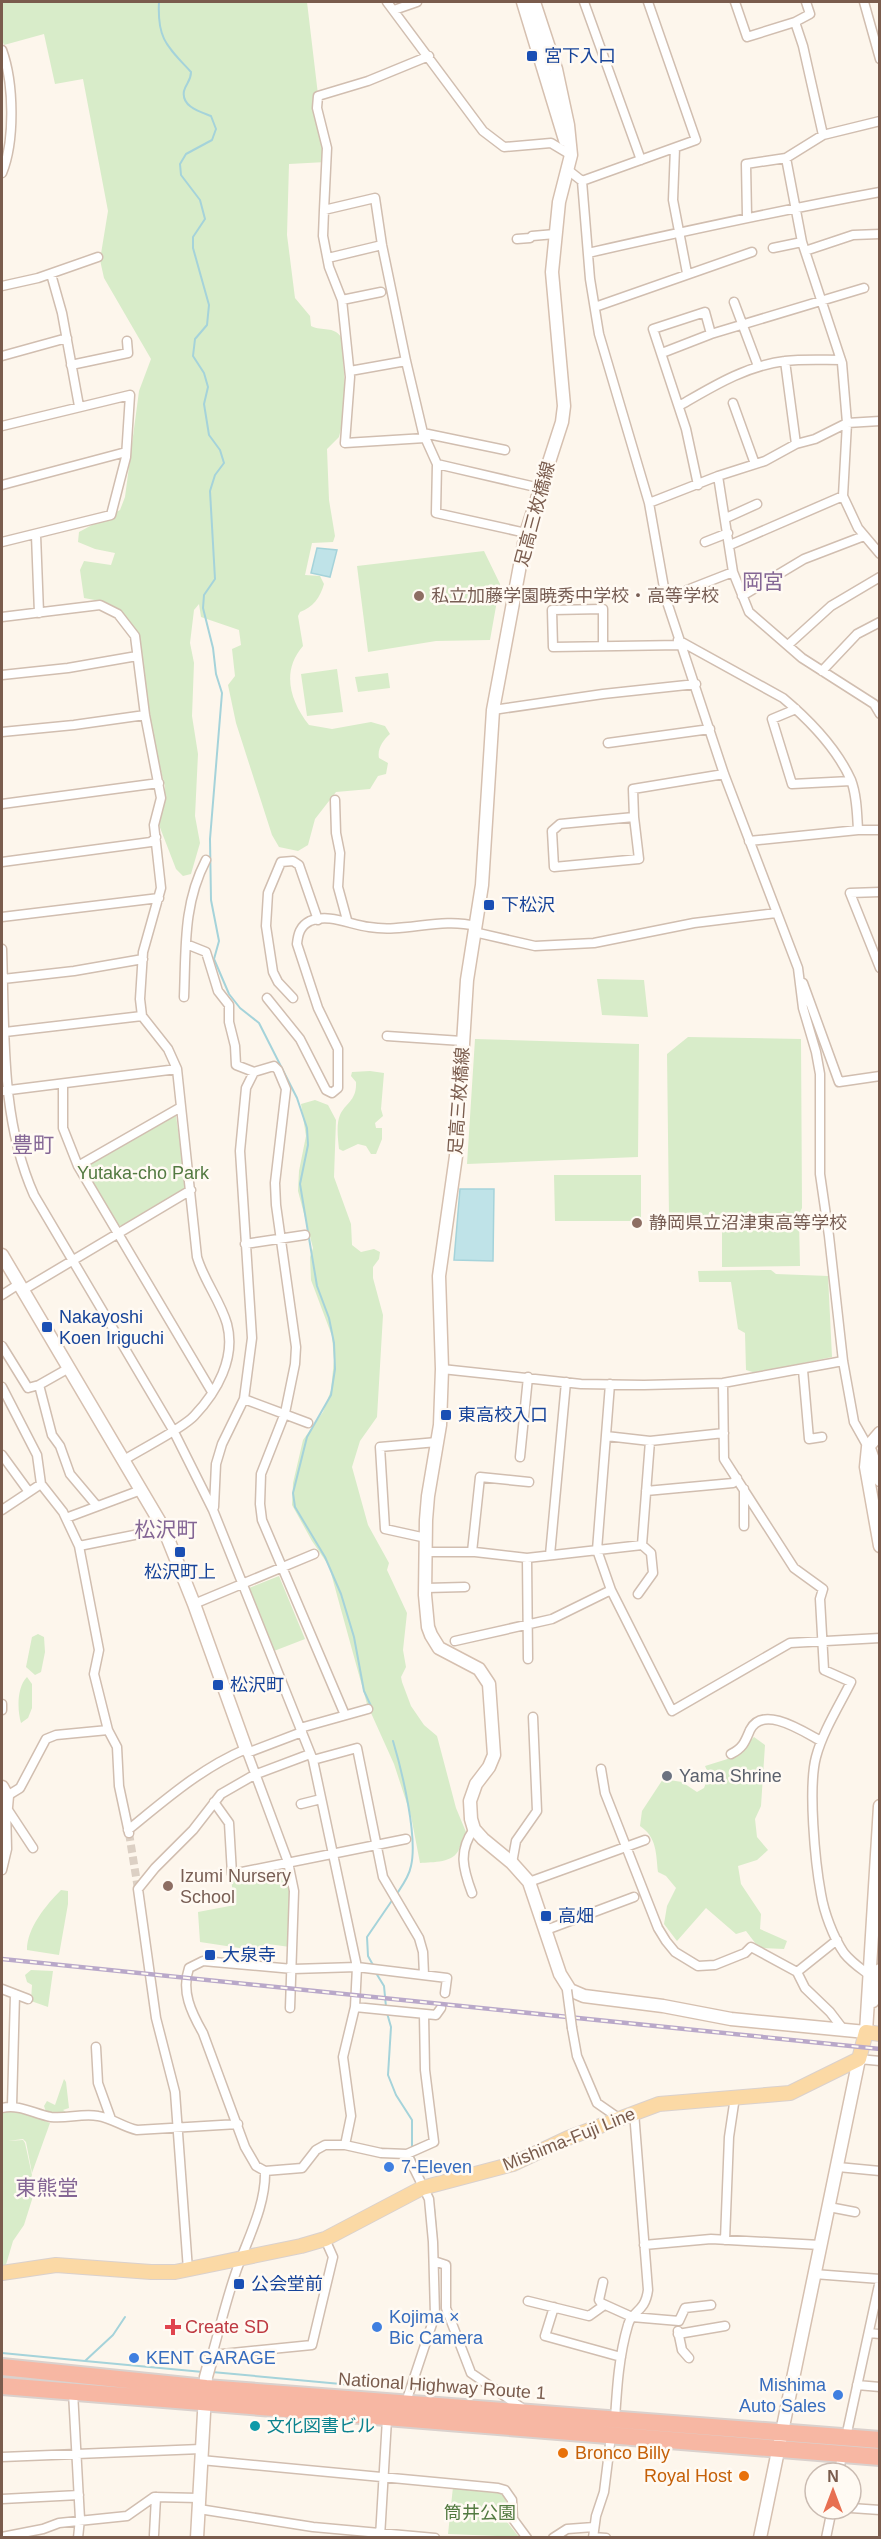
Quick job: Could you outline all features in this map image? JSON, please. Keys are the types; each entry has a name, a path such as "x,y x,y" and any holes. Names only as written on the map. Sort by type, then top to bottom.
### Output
{"highway":[{"name":"National Highway Route 1","path":"2,2367 387,2419 611,2436 780,2440 846,2437 879,2440"},
{"name":"National Highway Route 1","path":"2,2386 73,2392 406,2402 615,2419 780,2440 842,2454 879,2457"}],"main road":[{"path":"523,2 546,70 558,123 571,155"},
{"name":"足高三枚橋線","path":"474,1829 470,1801 476,1784 489,1767 494,1755 491,1691 485,1676 479,1669 439,1648 428,1627 426,1538 428,1496 440,1425 442,1369 440,1276 456,1156 467,980 483,885 493,710 526,533 562,422 564,406 552,272 559,202 571,155 568,125 556,69 534,2"},
{"path":"3,1260 164,1529 194,1604 246,1751"},
{"path":"879,1433 868,1447 866,1467 879,1546"},
{"path":"868,1447 879,1480"},
{"path":"760,2538 859,2059 873,2033 879,1806"},
{"path":"474,1829 490,1846 512,1863 529,1882 560,1974 568,1989 584,1996 685,2009 731,2019 873,2033"},
{"name":"Mishima-Fuji Line","path":"2,2273 56,2265 152,2272 188,2270 241,2260 325,2239 422,2188 513,2164 568,2138 634,2112 672,2102 790,2093 859,2059"},
{"path":"197,2538 206,2377 212,2355"}],"street":[{"path":"387,2 483,131 504,147 551,143 571,155"},
{"path":"394,10 417,2"},
{"path":"585,2 641,160"},
{"path":"582,181 696,140 648,2"},
{"path":"735,2 747,37 795,22 810,14 806,2"},
{"path":"864,2 879,58"},
{"path":"795,22 803,46 823,135"},
{"path":"2,50 7,64 11,140 2,173"},
{"path":"429,56 368,81 318,96 317,108 327,148 323,236 342,300 350,371 345,443 424,435 505,450"},
{"path":"747,216 746,164 786,158 823,135 879,121"},
{"path":"675,148 673,200 687,273"},
{"path":"786,158 802,242 841,360 847,423 843,496 864,536 879,554"},
{"path":"568,170 582,181 588,253 599,334 650,503 666,599 724,774 839,1082 879,1076"},
{"path":"588,253 747,216 795,210 879,192"},
{"path":"324,210 375,198 382,245 406,361 424,435 437,464 436,513 526,533"},
{"path":"517,239 555,234"},
{"path":"806,251 854,235 879,234"},
{"path":"773,248 802,242"},
{"path":"328,258 382,245"},
{"path":"595,308 687,273 752,252"},
{"path":"2,286 51,274 98,257"},
{"path":"51,274 62,313 79,406"},
{"path":"662,353 711,334 864,288"},
{"path":"342,300 381,292"},
{"path":"734,302 759,366"},
{"path":"698,485 686,429 653,329 705,312 711,334"},
{"path":"2,356 67,338"},
{"path":"71,364 128,353 127,341"},
{"path":"678,406 731,376 759,366 785,361 841,360"},
{"path":"350,371 406,361"},
{"path":"785,361 796,444"},
{"path":"2,426 130,395 126,452 111,515 2,542"},
{"path":"733,403 755,464"},
{"path":"650,503 755,464 847,423 879,421"},
{"path":"2,485 126,452"},
{"path":"437,464 540,488"},
{"path":"718,476 734,572 750,612 822,671 874,704 879,714"},
{"path":"730,546 843,496"},
{"path":"726,518 757,504"},
{"path":"705,542 728,533"},
{"path":"36,535 39,613"},
{"path":"742,596 804,559 864,536"},
{"path":"687,590 734,572"},
{"path":"788,645 831,606 879,577"},
{"path":"2,617 100,605 118,614 135,636 145,715 159,783 161,798 154,825 161,888 143,959 140,999 142,1016 168,1049 177,1069 197,1257 202,1274 227,1326 228,1349 225,1372 194,1417 124,1460"},
{"path":"603,646 603,609 552,610 553,647 603,646 680,642 783,698 796,709 838,757 851,781 856,798 858,830"},
{"path":"822,671 857,634 879,622"},
{"path":"2,675 68,668 137,656"},
{"path":"493,710 603,694 696,684"},
{"path":"796,709 772,719 792,784 851,781"},
{"path":"2,732 145,715"},
{"path":"608,743 710,729"},
{"path":"634,817 560,824 552,831 554,867 639,859 633,789 724,774"},
{"path":"2,804 159,783"},
{"path":"335,800 336,832 340,853 338,887 347,920"},
{"path":"749,841 879,830"},
{"path":"2,862 151,842 156,837"},
{"path":"184,997 190,898 206,860"},
{"path":"293,998 278,982 273,972 266,926 268,893 281,862 292,861 298,865 318,920"},
{"path":"879,892 850,893 875,945 879,968"},
{"path":"2,917 159,898"},
{"path":"267,998 300,1039 326,1090 332,1093 338,1088 338,1049 318,1008 297,944 298,933 312,920 347,920 358,925 384,929 452,923 535,946 594,943 694,923 776,913"},
{"path":"186,944 206,952 218,991 229,1005 229,1022 235,1046 236,1065 254,1072 273,1066 278,1070 286,1089 275,1183 280,1239 296,1347 295,1364 285,1413 263,1466 260,1488 262,1520 345,1715"},
{"path":"2,949 5,1091 22,1170 34,1195 173,1430 213,1510 312,1757 357,1967 356,2007 344,2057 351,2116 345,2145"},
{"path":"3,979 74,971 143,959"},
{"path":"798,968 803,1008 820,1074 820,1174 843,1361 854,1422 868,1447"},
{"path":"5,1032 142,1016"},
{"path":"387,1036 462,1041"},
{"path":"5,1091 177,1069"},
{"path":"213,1510 216,1464 222,1444 244,1399 252,1338 240,1151 246,1088 254,1072"},
{"path":"63,1084 63,1128 78,1166 212,1392"},
{"path":"78,1166 181,1107"},
{"path":"2,1295 73,1260 191,1190"},
{"path":"245,1244 306,1236"},
{"path":"2,1346 24,1386 32,1388 69,1368"},
{"path":"442,1369 566,1382 723,1383 843,1361"},
{"path":"803,1370 809,1439 822,1437"},
{"path":"520,1457 528,1377"},
{"path":"550,1555 566,1382"},
{"path":"723,1383 724,1459 794,1568 823,1589 820,1599 824,1670 851,1682 821,1741 815,1758 814,1823 821,1895 837,1940 852,1962 874,1972"},
{"path":"610,1384 597,1550 611,1590 672,1711 790,1643 879,1638"},
{"path":"39,1385 52,1435 60,1446 70,1474 97,1506"},
{"path":"2,1386 37,1455 41,1484 66,1518 79,1546 99,1650 94,1674 108,1730 117,1747 119,1786 129,1832 187,1783 211,1766 301,1730 368,1708"},
{"path":"244,1399 308,1423"},
{"path":"606,1436 650,1441 724,1433"},
{"path":"642,1545 650,1441"},
{"path":"426,1538 385,1529 380,1447 437,1442"},
{"path":"2,1455 29,1492"},
{"path":"472,1552 480,1477 529,1482"},
{"path":"646,1491 733,1482 737,1478"},
{"path":"2,1510 41,1484"},
{"path":"744,1489 744,1526"},
{"path":"66,1518 141,1490"},
{"path":"79,1546 164,1529"},
{"path":"426,1552 472,1552 527,1558 642,1545 651,1553 653,1572 638,1594"},
{"path":"194,1604 314,1554"},
{"path":"527,1558 528,1659"},
{"path":"426,1588 465,1587"},
{"path":"455,1641 552,1619 611,1590"},
{"path":"2,1704 2,1710"},
{"path":"512,1863 516,1841 537,1810 533,1717"},
{"path":"731,1754 742,1749 752,1726 762,1719 773,1718 821,1741"},
{"path":"5,1797 23,1783 46,1739 56,1735 108,1730"},
{"path":"188,2270 175,2092 156,2018 138,1889 155,1868 193,1830 214,1802 230,1787 254,1775 312,1757 357,1748 383,1877 419,1938 423,1952 424,1975"},
{"path":"246,1751 288,1862 294,1891 290,2008"},
{"path":"601,1769 605,1792 658,1928 675,1952 698,1966 715,1965 745,1953 752,1947 797,1972 805,1988 830,2012 843,2029"},
{"path":"5,1797 33,1848"},
{"path":"2,1870 7,1850 5,1797"},
{"path":"301,1804 321,1799"},
{"path":"214,1802 229,1823 232,1874 406,1839"},
{"path":"472,1893 464,1873 463,1851 466,1840 474,1829"},
{"path":"529,1882 645,1840"},
{"path":"546,1930 634,1897"},
{"path":"797,1972 837,1940"},
{"path":"424,2014 425,2070 434,2142 406,2154 381,2153 345,2145 320,2147 302,2168 265,2171 251,2160 185,1989 189,1968 203,1961 293,1969 357,1967 447,1978 445,1993"},
{"path":"2,1989 28,1999"},
{"path":"568,1989 577,2056 597,2103 620,2119"},
{"path":"12,2106 15,1994"},
{"path":"356,2007 424,2014 436,2014 441,2008"},
{"path":"96,2046 98,2083 111,2120"},
{"path":"859,2059 879,2061"},
{"path":"725,2240 729,2137 735,2097"},
{"path":"2,2108 12,2106 51,2117 82,2115 111,2120 122,2127 137,2130 238,2124"},
{"path":"615,2419 621,2357 629,2321 644,2307 647,2300 634,2112"},
{"path":"406,2154 429,2199 434,2261 434,2322 406,2402"},
{"path":"838,2167 879,2171"},
{"path":"265,2171 265,2190 212,2355 312,2345 333,2257 325,2239"},
{"path":"829,2207 855,2212"},
{"path":"645,2245 689,2240 820,2245"},
{"path":"434,2261 446,2265 448,2319 471,2373 529,2412"},
{"path":"814,2274 879,2280 846,2437"},
{"path":"603,2282 599,2300 603,2306 632,2317 679,2321"},
{"path":"528,2301 591,2316 603,2306"},
{"path":"689,2358 682,2350 678,2334 679,2321 685,2308 711,2306"},
{"path":"554,2307 545,2336 621,2357"},
{"path":"678,2334 725,2326"},
{"path":"869,2333 879,2334"},
{"path":"857,2385 879,2387"},
{"path":"73,2392 80,2519 78,2538"},
{"path":"380,2535 387,2419"},
{"path":"593,2534 604,2492 611,2436"},
{"path":"2,2457 77,2453 201,2455 505,2490 512,2500 513,2519 527,2538"},
{"path":"841,2461 842,2454"},
{"path":"2,2499 79,2495"},
{"path":"153,2535 156,2497"},
{"path":"2,2537 29,2535 80,2519 127,2516 145,2501 156,2497 199,2503 313,2527 380,2535 435,2538"},
{"path":"863,2509 879,2510"},
{"path":"826,2538 830,2521"},
{"path":"553,2538 567,2529 606,2538"}],"green space":[{"path":"2,2 307,2 326,162 289,164 287,235 295,298 310,316 311,326 335,331 342,338 346,408 339,437 327,449 329,500 335,536 333,542 312,543 305,575 320,576 324,584 315,601 298,616 303,646 292,666 291,686 297,706 309,725 332,729 371,722 385,726 390,734 379,751 379,758 388,763 386,774 378,776 370,789 336,792 315,819 308,845 298,851 279,847 272,835 236,723 228,685 235,676 232,649 241,645 239,630 201,617 199,604 194,610 190,643 194,663 192,716 198,754 195,816 200,843 191,874 183,876 176,869 159,825 165,787 147,716 135,634 100,601 84,598 80,570 84,561 111,565 115,553 95,549 78,542 79,532 120,510 125,497 139,391 151,359 104,278 100,260 108,211 83,79 55,84 44,34 4,45"},
{"path":"484,551 500,584 490,640 436,641 368,652 357,566"},
{"path":"337,669 343,712 307,716 301,674"},
{"path":"388,673 390,688 358,692 355,677"},
{"path":"597,979 644,980 648,1017 602,1015"},
{"path":"688,1037 801,1039 802,1208 798,1217 669,1217 667,1054"},
{"path":"475,1039 639,1044 638,1157 467,1164"},
{"path":"352,1072 384,1073 381,1109 383,1116 375,1123 376,1128 382,1128 382,1139 376,1154 371,1154 366,1146 358,1144 343,1151 339,1149 338,1123 342,1111 355,1093 356,1082 351,1076"},
{"path":"315,1100 328,1105 336,1120 334,1177 351,1224 352,1245 361,1252 374,1249 380,1252 379,1259 373,1267 373,1278 383,1315 377,1417 360,1441 352,1467 368,1525 389,1563 387,1570 407,1613 403,1650 406,1667 401,1677 402,1682 411,1706 424,1725 437,1736 456,1808 466,1832 456,1854 437,1862 420,1863 411,1816 394,1764 367,1704 329,1566 292,1505 293,1483 303,1440 323,1412 331,1390 334,1360 332,1336 311,1280 310,1257 313,1248 298,1191 299,1171 306,1136 301,1104"},
{"name":"Yutaka-cho Park","path":"173,1115 176,1116 186,1185 184,1190 122,1226 118,1225 85,1172 86,1166"},
{"path":"554,1175 641,1175 641,1221 555,1221"},
{"path":"722,1220 799,1221 800,1266 722,1267"},
{"path":"771,1270 776,1274 828,1276 832,1357 756,1373 746,1370 745,1333 738,1329 731,1282 699,1282 698,1271"},
{"path":"279,1576 305,1639 274,1651 249,1588"},
{"path":"38,1634 44,1637 45,1652 41,1672 35,1675 26,1667 32,1637"},
{"path":"27,1677 32,1684 32,1708 28,1718 21,1723 19,1699 21,1686"},
{"path":"754,1737 765,1745 761,1806 755,1819 757,1837 768,1850 757,1860 738,1866 741,1884 761,1914 760,1929 787,1941 784,1949 759,1948 746,1931 736,1934 706,1908 677,1941 664,1924 667,1906 676,1888 666,1876 658,1872 653,1841 646,1830 640,1826 642,1811 663,1779 682,1782 697,1792 704,1788 709,1775 705,1766 734,1757"},
{"path":"282,1868 290,1883 290,1947 268,1944 265,1952 200,1942 198,1912 235,1905 231,1880"},
{"path":"61,1890 68,1891 68,1904 59,1955 27,1950 34,1925"},
{"path":"31,1970 53,1971 48,2007 31,2001 32,1985 27,1982 25,1975"},
{"path":"64,2079 69,2108 63,2110 66,2112 63,2115 46,2112 44,2106 47,2101 55,2105"},
{"path":"2,2111 24,2113 50,2123 32,2173 26,2142 23,2139 8,2141 23,2140 25,2143 32,2175 28,2187 35,2190 24,2225 13,2241 5,2268 2,2268"},
{"name":"筒井公園","path":"453,2487 501,2493 507,2502 507,2522 519,2537 448,2534"}],"water":[{"path":"317,548 337,550 330,577 311,573"},
{"path":"460,1189 494,1189 493,1261 454,1260"}],"waterway":[{"path":"159,2 160,25 165,41 191,72 184,97 197,111 211,116 216,129 212,140 186,154 180,164 181,175 200,200 205,219 193,237 193,248 209,305 207,325 195,339 193,356 204,373 208,387 204,404 209,435 220,450 224,463 215,475 210,491 215,579 204,595 203,608 222,693 210,839 211,900 219,941 214,959 229,994 240,1008 259,1023 297,1098 307,1128 308,1145 300,1184 317,1286 329,1318 334,1343 335,1369 331,1395 307,1437 293,1493 295,1507 325,1557 341,1594 354,1637 364,1691 371,1706"},
{"path":"393,1741 411,1822 413,1854 410,1870 396,1895"},
{"path":"373,1965 368,1956 367,1937 393,1899"},
{"path":"376,1973 384,1986 386,2007"},
{"path":"387,2013 391,2027 388,2075 396,2095 412,2120 412,2150"},
{"path":"413,2156 426,2183"},
{"path":"434,2208 437,2241"},
{"path":"417,2382 439,2313"},
{"path":"2,2353 85,2361 113,2335 125,2317"},
{"path":"85,2361 203,2372"},
{"path":"212,2372 406,2390"}],"tunnel":[{"path":"129,1833 138,1889"}],"railway":[{"path":"2,1959 880,2049"}],"place":[{"name":"宮下入口","path":"532,56"},
{"name":"私立加藤学園暁秀中学校・高等学校","path":"419,596"},
{"name":"下松沢","path":"489,905"},
{"name":"静岡県立沼津東高等学校","path":"637,1223"},
{"name":"Nakayoshi Koen Iriguchi","path":"47,1327"},
{"name":"東高校入口","path":"446,1415"},
{"name":"松沢町上","path":"180,1552"},
{"name":"松沢町","path":"218,1685"},
{"name":"Yama Shrine","path":"667,1776"},
{"name":"Izumi Nursery School","path":"168,1886"},
{"name":"高畑","path":"546,1916"},
{"name":"大泉寺","path":"210,1955"},
{"name":"7-Eleven","path":"389,2167"},
{"name":"公会堂前","path":"239,2284"},
{"name":"Create SD","path":"173,2327"},
{"name":"Kojima × Bic Camera","path":"377,2327"},
{"name":"KENT GARAGE","path":"134,2358"},
{"name":"Mishima Auto Sales","path":"838,2395"},
{"name":"文化図書ビル","path":"255,2426"},
{"name":"Bronco Billy","path":"563,2453"},
{"name":"Royal Host","path":"744,2476"}],"district":[{"name":"岡宮","path":"763,581"},
{"name":"豊町","path":"33,1144"},
{"name":"松沢町","path":"166,1529"},
{"name":"東熊堂","path":"47,2187"}]}
